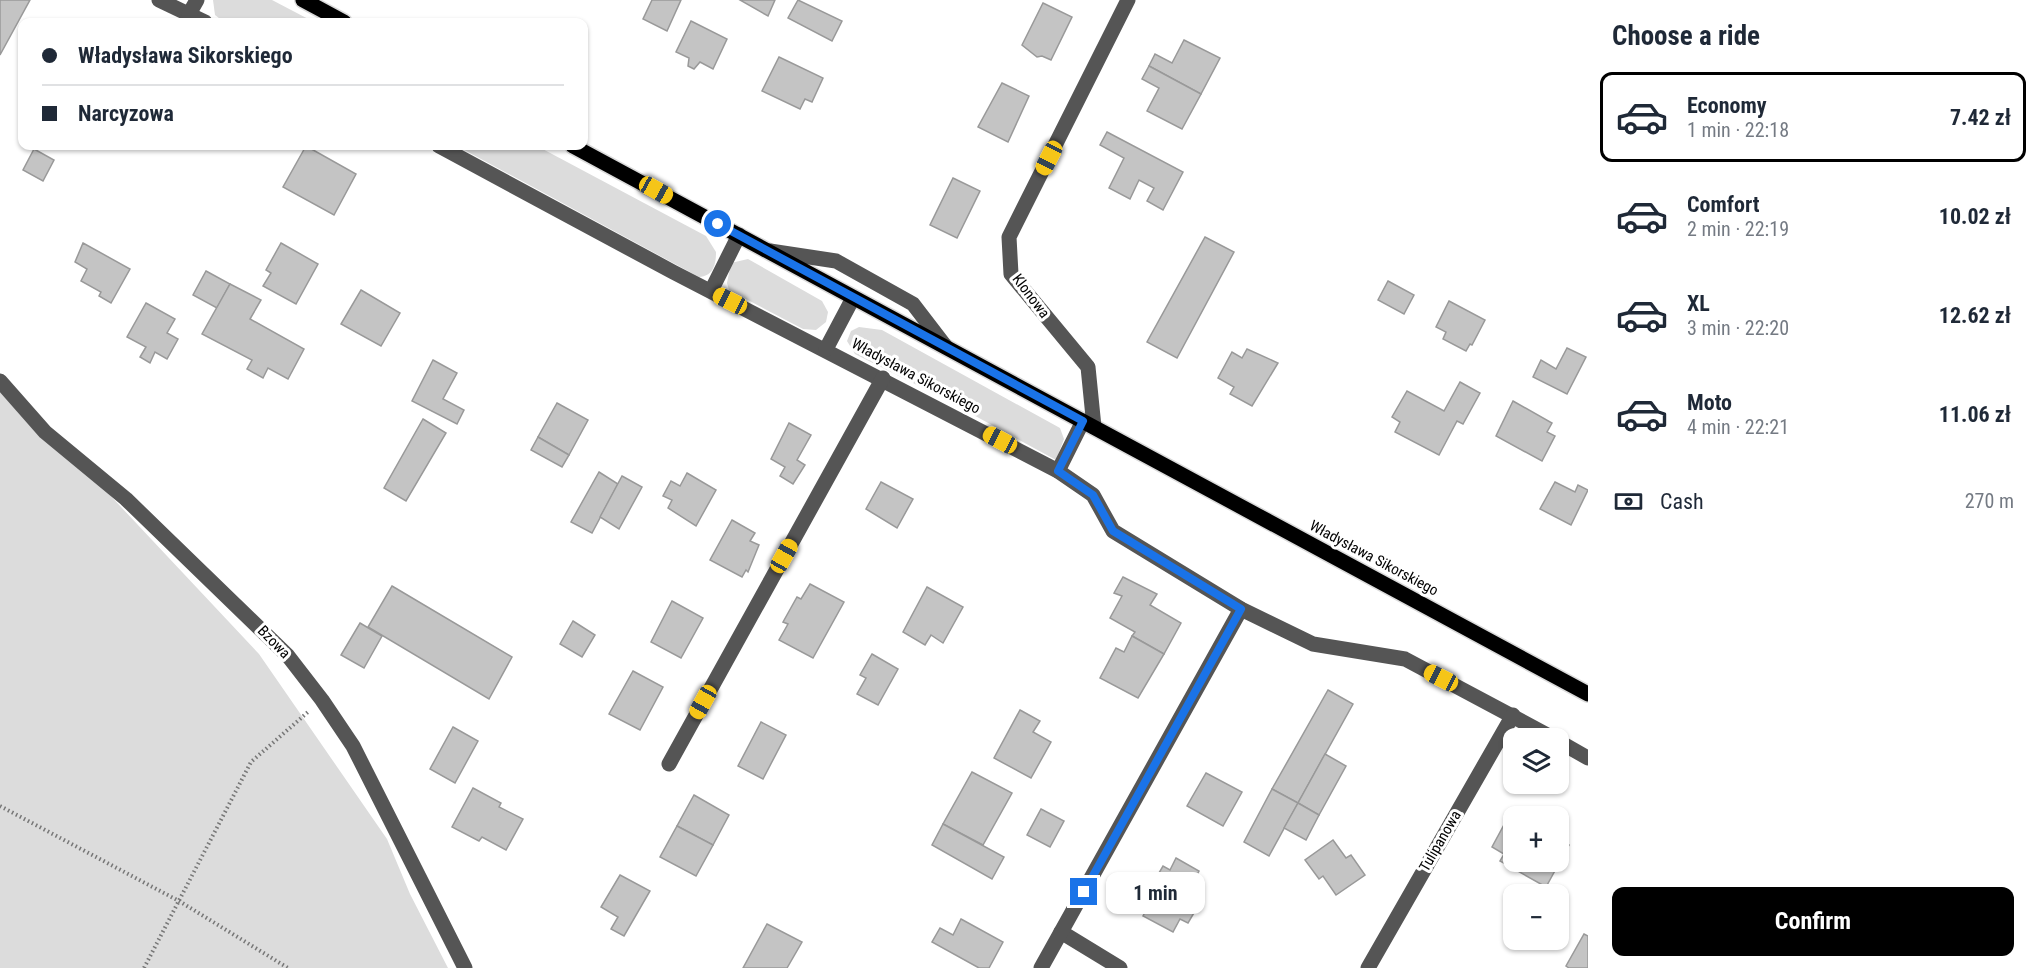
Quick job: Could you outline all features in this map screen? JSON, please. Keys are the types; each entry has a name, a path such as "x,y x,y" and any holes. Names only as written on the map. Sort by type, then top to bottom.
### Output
{"main road":[{"path":"303,0 337,18"},
{"name":"Władysława Sikorskiego","path":"580,150 1588,694"}],"street":[{"path":"159,0 197,18"},
{"path":"189,14 196,0"},
{"name":"Klonowa","path":"1088,424 1088,367 1011,274 1009,237 1128,0"},
{"name":"Władysława Sikorskiego","path":"447,150 711,291 883,378 1058,471 1093,495 1113,531 1241,609 1312,644 1405,659 1536,728"},
{"path":"711,291 738,235"},
{"path":"768,251 836,261 913,304 946,347"},
{"path":"826,349 854,298"},
{"path":"669,764 883,378"},
{"name":"Bzowa","path":"0,381 45,432 126,499 213,580 288,656 322,700 353,746 465,968"},
{"path":"1058,471 1088,424"},
{"path":"1041,968 1241,609"},
{"name":"Tulipanowa","path":"1368,968 1513,715"},
{"path":"1569,747 1588,758"},
{"path":"1061,932 1120,968"}],"path":[{"path":"144,968 251,762 322,700"},
{"path":"0,806 178,901 288,968"}],"shaded area":[{"path":"213,0 272,0 306,18 219,18 215,15"},
{"path":"464,150 545,150 706,236 716,252 715,261 711,272 699,277"},
{"path":"748,259 822,301 828,312 826,322 816,330 803,329 729,290 727,283 731,263"},
{"path":"859,327 882,330 1060,428 1064,439 1056,460 935,394 855,354 847,341 851,331"},
{"path":"0,378 259,654 387,839 410,894 448,968 0,968"}],"building":[{"path":"0,0 30,0 20,18 18,18 0,55"},
{"path":"652,0 681,0 667,31 643,19"},
{"path":"740,0 775,0 768,16"},
{"path":"798,0 842,21 832,41 788,18"},
{"path":"1043,3 1072,17 1051,60 1042,56 1037,57 1022,45"},
{"path":"691,21 727,39 713,69 700,62 694,69 688,66 689,58 676,52"},
{"path":"1184,40 1220,58 1201,94 1149,66 1155,54 1172,63"},
{"path":"779,57 823,78 812,102 805,99 800,109 762,91"},
{"path":"1149,66 1201,94 1182,129 1147,111 1159,88 1142,79"},
{"path":"1002,83 1029,96 1008,142 978,127"},
{"path":"1107,132 1183,172 1163,210 1147,201 1154,188 1139,180 1130,199 1109,188 1124,158 1100,145"},
{"path":"33,150 54,160 43,181 23,170"},
{"path":"304,150 313,150 356,174 334,215 283,187"},
{"path":"953,178 980,191 957,238 930,225"},
{"path":"1205,237 1234,252 1177,358 1147,342"},
{"path":"83,243 130,269 111,303 99,296 101,292 81,281 87,269 75,262"},
{"path":"281,243 318,264 296,304 263,286 271,273 266,270"},
{"path":"206,271 230,284 217,308 193,295"},
{"path":"1388,281 1414,295 1404,314 1378,300"},
{"path":"230,284 261,300 250,319 304,349 288,379 268,368 263,378 247,369 252,360 202,334"},
{"path":"361,290 400,313 381,346 341,324"},
{"path":"1449,301 1485,320 1472,345 1470,344 1466,351 1443,339 1446,332 1436,327"},
{"path":"146,303 175,319 167,333 178,339 167,359 155,352 150,363 140,357 146,347 127,337"},
{"path":"1567,348 1586,357 1567,394 1533,377 1541,360 1556,369"},
{"path":"1247,349 1278,363 1252,406 1230,394 1234,387 1218,378 1232,352 1242,358"},
{"path":"433,360 457,373 443,399 464,410 457,424 412,401"},
{"path":"1460,382 1480,393 1463,424 1457,421 1439,455 1395,432 1400,422 1392,417 1407,391 1444,411"},
{"path":"1513,401 1552,423 1547,432 1555,436 1542,461 1496,436"},
{"path":"557,403 588,420 569,455 538,437"},
{"path":"423,419 446,433 406,501 384,488"},
{"path":"789,423 811,435 797,460 805,465 793,484 780,476 785,467 771,459"},
{"path":"538,437 569,455 562,467 531,450"},
{"path":"599,472 618,484 592,533 571,522"},
{"path":"687,473 716,490 696,526 668,508 672,500 663,496 671,481 680,486"},
{"path":"622,476 642,487 619,529 600,517"},
{"path":"881,482 913,499 897,528 866,509"},
{"path":"1555,482 1575,492 1578,485 1588,490 1571,525 1540,509"},
{"path":"732,520 755,533 750,541 759,545 748,572 746,570 742,577 710,560"},
{"path":"1123,577 1157,594 1150,605 1181,623 1164,654 1132,636 1135,632 1110,618 1122,596 1114,593"},
{"path":"810,584 844,602 813,658 779,640 788,624 783,622 797,597 801,599"},
{"path":"392,586 512,657 489,699 368,627"},
{"path":"927,587 963,607 943,643 931,635 925,645 903,632"},
{"path":"672,601 703,618 681,658 651,642"},
{"path":"573,621 595,635 582,657 560,644"},
{"path":"360,623 382,636 364,668 341,655"},
{"path":"1132,636 1164,654 1138,698 1100,678 1116,648 1124,652"},
{"path":"872,654 898,669 878,705 857,694 866,678 860,675"},
{"path":"633,671 663,687 640,730 609,714"},
{"path":"1328,690 1353,704 1298,803 1272,789"},
{"path":"1020,710 1040,721 1033,732 1051,742 1031,778 994,758"},
{"path":"761,722 786,735 763,779 738,766"},
{"path":"453,727 478,741 455,783 430,769"},
{"path":"1325,754 1346,766 1319,815 1298,803"},
{"path":"972,772 1012,793 983,845 943,824"},
{"path":"1206,773 1242,792 1223,826 1187,806"},
{"path":"473,788 501,803 499,807 523,819 506,850 482,837 479,841 452,827"},
{"path":"1272,789 1298,803 1269,856 1244,842"},
{"path":"694,795 729,815 713,845 677,826"},
{"path":"1298,803 1319,815 1306,840 1284,828"},
{"path":"1041,809 1064,821 1050,847 1027,835"},
{"path":"943,824 1004,857 992,879 932,845"},
{"path":"677,826 713,845 696,876 660,857"},
{"path":"1503,827 1503,853 1492,847"},
{"path":"1333,840 1346,858 1351,855 1365,875 1336,895 1323,876 1319,879 1305,860"},
{"path":"1176,858 1199,871 1185,899 1198,906 1188,923 1180,919 1173,932 1143,916 1150,903 1137,895 1145,882 1152,885 1163,866 1170,870"},
{"path":"1519,872 1554,872 1548,884 1541,884"},
{"path":"620,875 650,891 624,936 611,929 618,917 601,907"},
{"path":"961,919 1003,942 989,968 979,968 932,942 940,928 953,935"},
{"path":"767,924 802,942 787,968 743,968"},
{"path":"1584,934 1588,936 1588,968 1569,968 1566,966"}],"route":[{"path":"718,224 1083,421 1058,471 1093,495 1113,531 1241,609 1084,892"}]}
